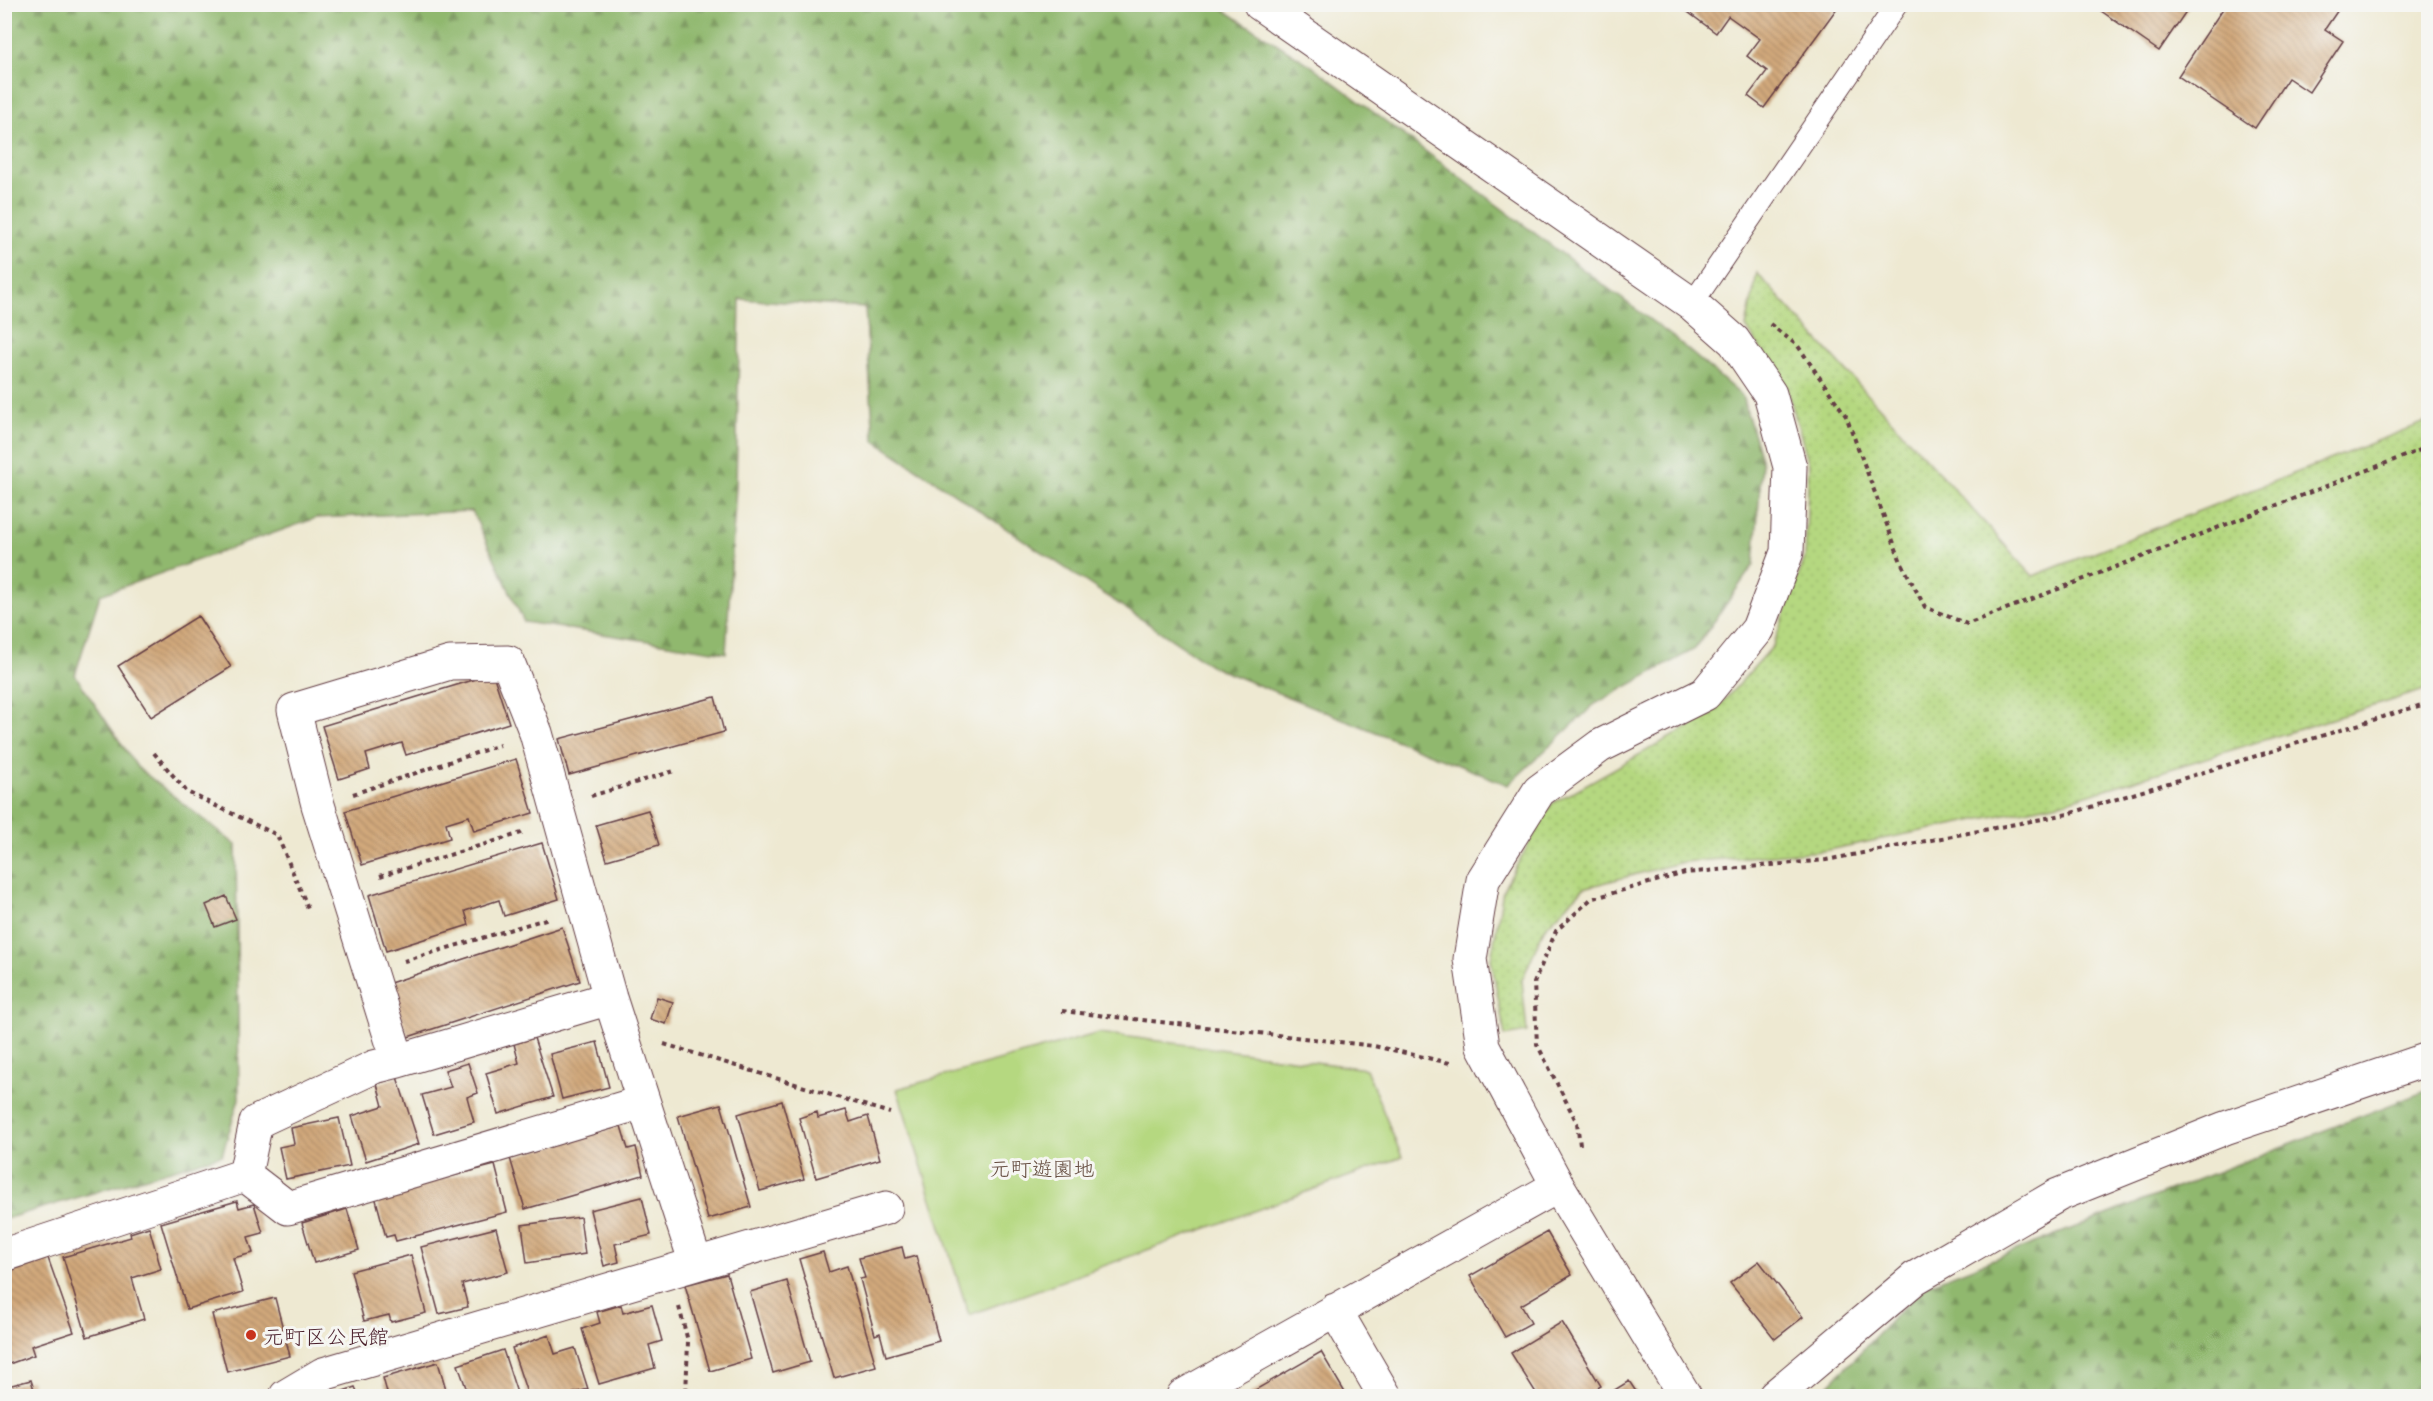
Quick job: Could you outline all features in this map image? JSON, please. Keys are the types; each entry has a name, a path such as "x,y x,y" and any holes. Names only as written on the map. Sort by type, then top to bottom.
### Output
{"street":[{"path":"1260,4 1692,304 1734,341 1770,394 1790,467 1787,552 1758,629 1704,693 1600,746 1539,791 1483,880 1470,959 1483,1046 1558,1186 1684,1396"},
{"path":"398,1061 318,805 294,710 450,663 508,662 536,733 583,907 643,1101 683,1268"},
{"path":"245,1175 256,1122 374,1066 398,1061 610,998"},
{"path":"1775,1396 1915,1278 2058,1195 2225,1128 2428,1059"},
{"path":"245,1175 288,1208 643,1101"},
{"path":"4,1256 245,1175"},
{"path":"1183,1396 1558,1186"},
{"path":"286,1396 323,1374 886,1208"},
{"path":"1335,1310 1386,1396"}],"lane":[{"path":"1692,304 1897,4"}],"path":[{"path":"1763,318 1798,346 1846,416 1901,562 1925,608 1967,624 2428,447"},
{"path":"1558,1186 1582,1155 1577,1123 1537,1044 1534,983 1556,931 1592,899 1685,873 1826,860 2068,814 2428,703"},
{"path":"318,805 536,733"},
{"path":"154,753 187,792 277,835 310,912"},
{"path":"345,887 558,814 674,771"},
{"path":"369,972 583,907"},
{"path":"1062,1011 1374,1046 1498,1073"},
{"path":"626,1046 666,1044 890,1113"},
{"path":"683,1268 688,1341 686,1396"}],"green space":[{"path":"5,5 1216,5 1312,66 1673,337 1742,396 1762,462 1754,564 1695,649 1595,704 1508,785 1213,667 874,440 865,308 740,299 736,485 726,653 524,622 472,511 316,518 100,595 75,675 137,767 236,845 239,1099 222,1155 5,1219"},
{"path":"1757,273 2033,576 2428,421 2428,689 2064,802 1823,851 1683,862 1584,888 1544,929 1522,980 1527,1032 1505,1036 1491,959 1503,890 1551,804 1712,714 1773,646 1805,558 1809,464 1787,388 1746,327"},
{"name":"元町遊園地","path":"1099,1033 1366,1069 1402,1157 969,1315 897,1089"},
{"path":"2428,1090 2428,1396 1818,1396 1924,1286"}],"building":[{"path":"1677,4 1840,4 1764,108 1748,96 1767,71 1747,56 1760,39 1728,16 1716,33"},
{"path":"2091,4 2191,4 2159,51"},
{"path":"2226,4 2342,4 2325,29 2343,41 2309,92 2288,78 2255,128 2178,76"},
{"path":"198,616 231,667 151,717 118,666"},
{"path":"493,674 509,723 406,755 402,743 366,754 370,769 339,779 322,726"},
{"path":"715,697 724,732 569,775 559,739"},
{"path":"516,759 533,813 474,831 469,816 446,823 450,838 362,865 345,811"},
{"path":"648,810 659,845 607,860 596,825"},
{"path":"542,843 559,899 504,916 499,900 465,911 469,925 386,951 369,895"},
{"path":"226,896 236,919 215,927 206,905"},
{"path":"562,927 580,981 408,1037 390,983"},
{"path":"657,997 673,1002 666,1024 650,1019"},
{"path":"534,1038 553,1097 498,1114 486,1073 519,1063 514,1044"},
{"path":"597,1042 609,1087 562,1099 550,1054"},
{"path":"468,1063 478,1093 467,1097 474,1122 434,1134 422,1095 451,1087 445,1070"},
{"path":"397,1077 419,1144 366,1161 352,1116 383,1106 377,1084"},
{"path":"782,1101 804,1179 760,1191 738,1114"},
{"path":"721,1104 751,1207 708,1219 678,1116"},
{"path":"846,1110 850,1122 868,1116 880,1159 816,1178 799,1118 817,1112 818,1118"},
{"path":"339,1118 350,1166 286,1179 279,1147 294,1144 291,1128"},
{"path":"621,1126 628,1149 636,1147 643,1175 525,1209 510,1158"},
{"path":"495,1165 507,1212 396,1241 394,1235 386,1237 375,1196"},
{"path":"642,1197 651,1235 615,1244 619,1262 604,1266 590,1210"},
{"path":"237,1201 239,1208 254,1204 263,1233 248,1237 253,1253 233,1258 243,1292 187,1309 161,1223"},
{"path":"347,1209 359,1250 314,1263 302,1223"},
{"path":"580,1217 585,1254 527,1263 522,1225"},
{"path":"149,1227 161,1269 132,1278 144,1319 87,1337 63,1257 131,1237 130,1233"},
{"path":"496,1228 508,1272 462,1284 468,1307 439,1314 421,1247"},
{"path":"1547,1232 1572,1275 1521,1305 1531,1323 1505,1337 1470,1276"},
{"path":"902,1247 905,1259 916,1256 939,1341 886,1356 880,1333 875,1335 860,1279 865,1278 859,1258"},
{"path":"823,1252 829,1272 847,1266 876,1366 834,1378 799,1259"},
{"path":"411,1255 426,1313 391,1322 389,1315 364,1321 351,1271"},
{"path":"48,1258 74,1332 31,1346 34,1355 9,1364 4,1355 4,1273"},
{"path":"1759,1261 1803,1317 1775,1339 1730,1283"},
{"path":"727,1274 751,1359 710,1371 685,1285"},
{"path":"787,1281 810,1362 773,1373 750,1292"},
{"name":"元町区公民館","path":"275,1298 290,1356 227,1372 212,1314"},
{"path":"621,1305 623,1313 652,1305 662,1341 649,1345 655,1368 599,1384 582,1329 600,1323 597,1312"},
{"path":"1562,1322 1601,1386 1584,1396 1538,1396 1511,1353"},
{"path":"549,1335 555,1354 575,1348 588,1389 564,1396 528,1396 512,1348"},
{"path":"503,1350 518,1396 469,1396 458,1365"},
{"path":"1321,1352 1347,1396 1252,1396 1250,1393"},
{"path":"438,1362 448,1396 388,1396 383,1378"},
{"path":"31,1380 36,1396 4,1396 4,1387"},
{"path":"1629,1381 1639,1396 1605,1396"},
{"path":"355,1387 359,1396 329,1396"}],"place":[{"name":"元町区公民館","path":"251,1335"}]}
